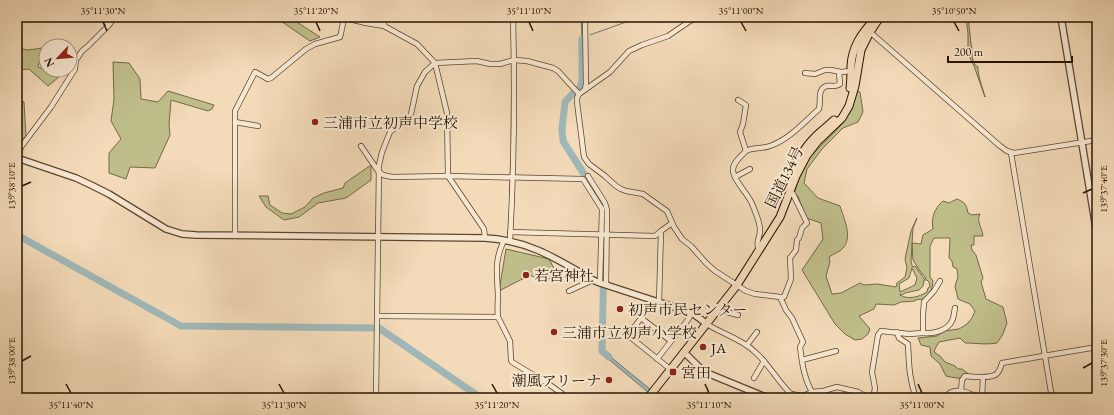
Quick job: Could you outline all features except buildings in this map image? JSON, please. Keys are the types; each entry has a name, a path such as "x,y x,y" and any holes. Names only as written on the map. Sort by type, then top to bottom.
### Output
{"highway":[{"name":"国道134号","path":"776,224 797,162 814,138 838,116 844,107 850,92 851,68 855,47 859,38 878,17"},
{"name":"国道134号","path":"649,397 737,285 780,217 796,176 807,155 817,142 842,118 849,106 855,86 859,60 864,43 878,17"},
{"path":"851,68 861,39 865,33 870,32 869,27 871,23"},
{"path":"851,68 855,68 860,50 864,43"}],"street":[{"path":"102,17 109,25"},
{"path":"115,17 109,25 82,51 76,60 75,69 51,107 21,147 18,158 76,178 91,185 109,194 155,223 174,232 188,235 377,236 485,238 507,240 538,250 592,280 692,313 714,329 747,345 756,352 791,394 804,397 812,392 838,387 871,397 874,394 875,388 872,372 878,335 881,331 897,332 900,334 932,334 941,330 952,322 955,308"},
{"path":"235,236 235,111 255,72 268,79 271,78 306,48 340,37 342,32 343,17 366,24 383,25"},
{"path":"373,17 383,25 417,44 435,63 447,118 448,176 484,229 485,238"},
{"path":"383,25 384,17"},
{"path":"514,17 513,178 510,232 507,240 498,252 498,317 510,341 510,357 512,362 543,380 568,398"},
{"path":"585,17 585,89"},
{"path":"701,17 690,21 668,36 629,51 610,72 579,94 577,102 584,157 589,164 621,189 643,194 667,211 672,224 682,239 691,246 709,267 746,291 755,294 784,297 791,279 790,258 796,250 797,240 802,228 807,223 791,192"},
{"path":"1061,17 1097,234"},
{"path":"870,32 1000,146 1011,153 1097,140"},
{"path":"382,398 376,396 378,316 378,171 382,152 390,132 408,120 411,114 417,86 425,72 435,63 477,61 490,64 500,64 514,60 527,61 553,68 562,75 579,94"},
{"path":"805,73 814,74 826,70 839,72 851,68"},
{"path":"759,251 757,242 760,234 758,222 751,200 735,177 733,170 734,166 746,150 769,147 786,139 819,109 821,90 827,85 836,87 840,84 839,72"},
{"path":"738,100 746,105 740,132 746,150"},
{"path":"235,122 258,126"},
{"path":"361,146 378,171 392,177 586,177 597,170"},
{"path":"1011,153 1052,398"},
{"path":"735,177 750,169"},
{"path":"586,177 602,209 604,234 603,284"},
{"path":"510,232 655,236 672,224"},
{"path":"661,232 657,302 641,318 629,336 670,369"},
{"path":"569,291 592,280"},
{"path":"923,333 924,302 934,291 940,281"},
{"path":"780,297 803,342 800,347 802,360 807,383 812,392"},
{"path":"720,307 727,312 738,315"},
{"path":"656,359 692,313"},
{"path":"378,316 498,317"},
{"path":"641,318 671,341"},
{"path":"747,345 757,332"},
{"path":"897,332 899,338 908,344 909,374 916,398"},
{"path":"961,391 962,380 965,376 977,378 995,375 999,372 1002,363 1097,347"},
{"path":"802,360 836,351"},
{"path":"684,352 708,373 768,398"},
{"path":"754,378 764,361"},
{"path":"982,398 983,377"},
{"path":"945,398 953,392 961,391 978,398"},
{"path":"874,394 880,398"}],"shaded area":[{"path":"275,17 289,17 320,37 310,41"},
{"path":"966,17 968,17 973,61 978,67 979,77 985,97 968,54"},
{"path":"17,48 28,50 38,49 38,77 29,69 17,70"},
{"path":"113,62 129,63 140,79 141,99 158,102 168,91 214,105 212,109 208,111 171,100 169,125 170,135 155,168 130,167 126,179 109,173 109,153 121,139 111,121 114,99"},
{"path":"39,78 58,78 48,86"},
{"path":"857,91 860,92 863,112 858,122 843,128 822,149 807,169 804,183 818,198 840,206 847,228 848,233 846,244 842,249 829,257 830,262 826,276 832,294 841,293 860,283 864,285 877,284 896,287 897,283 905,277 907,268 905,259 911,231 917,218 913,228 912,243 921,244 923,235 933,229 932,221 934,214 937,207 943,201 949,203 957,199 964,203 968,213 972,215 980,214 979,222 983,236 974,236 974,245 971,245 972,250 976,255 983,278 981,282 986,299 1003,307 1007,323 1003,334 997,343 965,343 960,338 939,342 934,352 945,362 955,366 958,369 962,369 970,375 969,378 946,376 940,364 931,356 930,347 921,345 918,338 937,336 944,331 959,329 967,324 975,311 970,304 958,299 955,286 958,277 957,269 953,267 952,261 949,258 950,238 934,238 930,246 930,277 933,281 930,294 923,299 901,302 894,305 876,304 874,309 859,316 870,329 868,334 862,339 855,340 845,334 835,324 802,270 823,239 821,223 806,218 798,196 794,194 799,177 810,157 842,124 852,109","holes":["912,244 913,260 920,271 926,278 924,279 915,266 912,267","912,268 917,278 915,285 900,292 899,284 909,278","924,280 929,282 930,287 928,288 927,292 914,297 903,297 900,295 919,290 923,286"]},
{"path":"17,98 24,102 26,137 17,141"},
{"path":"371,165 371,180 346,198 318,203 299,217 284,220 266,207 259,196 268,196 270,205 282,213 291,214 305,207 313,198 324,193 343,188 345,183"},
{"path":"506,249 549,259 558,276 542,281 530,275 499,291"}],"water":[{"path":"602,350 661,398 655,398 606,357"}],"waterway":[{"path":"581,17 583,39"},
{"path":"590,35 640,17"},
{"path":"580,87 582,81 582,39"},
{"path":"574,92 565,102 562,129 563,141 603,204 605,214"},
{"path":"17,235 181,326 379,328 481,398"},
{"path":"604,254 602,351 609,357"}],"place":[{"name":"三浦市立初声中学校","path":"315,122"},
{"name":"若宮神社","path":"526,275"},
{"name":"初声市民センター","path":"620,309"},
{"name":"三浦市立初声小学校","path":"554,332"},
{"name":"JA","path":"703,347"},
{"name":"宮田","path":"673,372"},
{"name":"潮風アリーナ","path":"609,380"}]}
